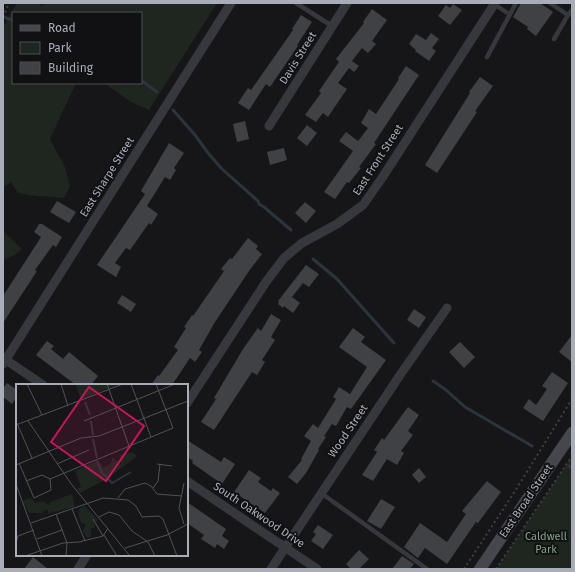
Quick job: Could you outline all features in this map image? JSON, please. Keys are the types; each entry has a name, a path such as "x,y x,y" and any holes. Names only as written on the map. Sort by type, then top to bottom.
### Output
{"main road":[{"name":"East Broad Street","path":"480,569 572,432"}],"street":[{"name":"East Sharpe Street","path":"4,362 231,3"},
{"name":"Davis Street","path":"269,126 347,3"},
{"name":"East Front Street","path":"188,401 266,282 284,258 302,243 337,224 363,206 494,4"},
{"name":"Wood Street","path":"271,569 447,308"},
{"path":"4,362 41,384"},
{"name":"South Oakwood Drive","path":"188,482 317,569"},
{"path":"78,569 86,556"}],"lane":[{"path":"296,3 332,26"},
{"path":"487,57 516,3"},
{"path":"550,3 568,16"},
{"path":"494,4 509,14"},
{"path":"554,39 572,10"},
{"path":"321,493 427,569"}],"path":[{"path":"3,17 9,3"},
{"path":"464,569 517,488 572,399"},
{"path":"496,569 572,456"}],"green space":[{"path":"17,3 35,3 43,6 45,3 217,3 149,110 131,102 105,84 142,84 142,12 12,12 12,84 76,84 50,139 65,167 70,186 64,198 18,193 11,182 3,188 3,27"},
{"path":"3,231 22,249 15,255 3,260"},
{"name":"Caldwell Park","path":"572,456 572,569 496,569"}],"building":[{"path":"521,3 540,3 553,12 536,36 527,29 528,27 513,17"},
{"path":"453,4 462,10 450,25 438,16 446,5 450,8"},
{"path":"372,9 387,20 372,41 376,44 368,53 362,48 352,61 359,66 354,72 349,68 338,83 347,89 328,117 323,113 316,122 305,115 321,93 319,91 339,62 336,59 364,23 363,22"},
{"path":"301,15 312,22 297,45 298,46 270,87 266,84 249,110 238,103 248,88 251,90 293,30 292,29"},
{"path":"431,33 439,39 432,48 436,51 429,61 415,51 416,50 409,44 416,34 426,40"},
{"path":"406,66 419,75 374,143 376,144 359,167 361,168 349,183 347,182 335,199 324,192 353,151 339,141 346,132 358,141 368,128 361,123 369,109 376,114"},
{"path":"480,77 493,86 475,111 477,112 437,173 425,165 470,93 469,92"},
{"path":"245,121 249,139 237,142 233,124"},
{"path":"307,125 317,133 307,146 297,138"},
{"path":"169,143 184,153 174,168 176,170 170,180 165,177 147,206 158,214 151,225 149,223 130,250 126,248 115,263 121,267 116,277 97,265 145,194 141,191"},
{"path":"284,148 287,160 270,165 267,152"},
{"path":"57,201 76,212 69,223 50,212"},
{"path":"305,202 316,211 306,223 295,213"},
{"path":"39,224 42,224 62,237 56,247 53,245 35,270 37,271 3,323 3,296 41,237 34,232"},
{"path":"248,238 258,246 256,249 262,254 215,322 199,350 202,352 195,362 190,358 173,384 152,384 178,350 174,347 186,328 184,327 224,271 221,269 230,258 232,259"},
{"path":"306,265 319,274 309,287 303,283 292,297 300,303 293,313 284,306 283,308 278,304 278,301"},
{"path":"122,295 136,304 131,312 117,303"},
{"path":"414,309 426,317 419,328 407,320"},
{"path":"271,314 281,320 271,337 275,340 262,360 265,362 257,375 252,372 214,430 201,422 216,399 214,398 243,349 258,328 261,331"},
{"path":"353,328 365,337 361,342 386,360 351,409 347,407 336,426 332,424 324,436 326,437 306,473 297,484 288,477 302,460 301,459 311,441 304,436 313,424 318,428 336,399 333,397 339,387 350,394 367,367 339,347"},
{"path":"572,335 572,362 559,352"},
{"path":"47,341 54,346 51,349 63,359 69,352 98,376 92,384 75,384 36,355"},
{"path":"460,342 475,357 464,368 449,352"},
{"path":"552,372 568,383 543,421 523,408 529,399 536,405 547,389 542,386"},
{"path":"7,383 16,389 16,398 12,404 3,397 3,388"},
{"path":"408,407 419,415 408,431 413,435 401,451 404,453 397,465 387,459 373,481 362,475 377,452 374,450 382,438 384,440"},
{"path":"188,441 221,462 224,457 235,464 222,484 192,463 193,461 188,458"},
{"path":"419,468 426,477 419,483 412,475"},
{"path":"249,470 261,478 258,482 271,491 273,488 280,493 265,513 234,492"},
{"path":"487,481 501,492 478,523 476,522 447,564 425,548 418,558 404,547 420,523 447,542 466,514 462,511"},
{"path":"381,499 395,507 381,529 367,521"},
{"path":"188,503 226,529 222,536 229,541 224,549 217,544 215,548 201,539 204,535 188,524"},
{"path":"318,525 333,535 323,549 311,541 316,534 313,532"},
{"path":"359,550 369,559 359,569 351,569 346,564"},
{"path":"402,556 414,564 410,569 392,569"},
{"path":"33,557 48,569 24,569"}],"waterway":[{"path":"3,17 12,20"},
{"path":"142,81 157,92"},
{"path":"173,110 222,169 258,201 259,204 291,230"},
{"path":"313,259 337,279 394,343"},
{"path":"433,381 446,390 465,407 532,446"}]}
